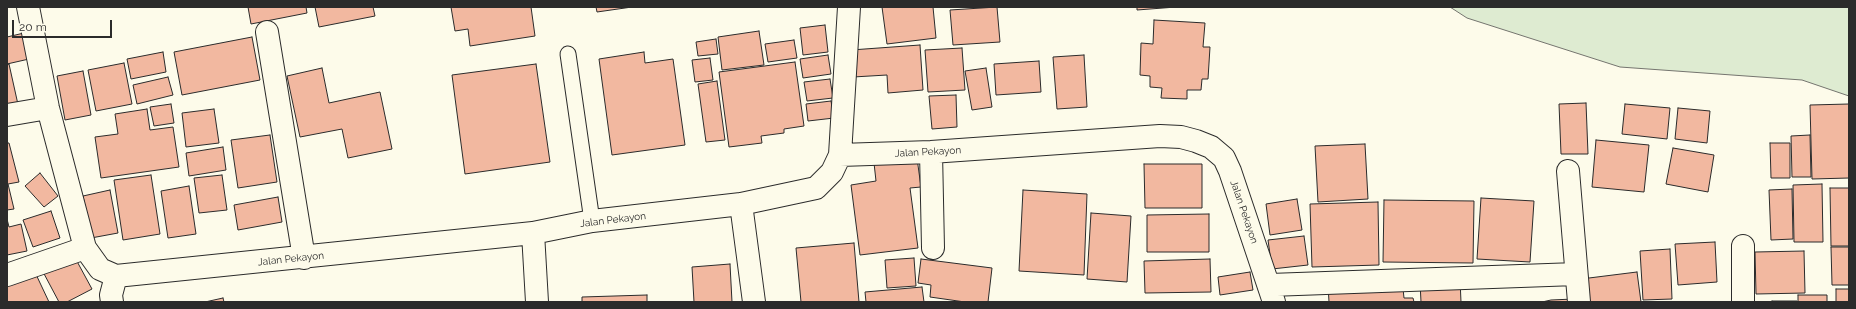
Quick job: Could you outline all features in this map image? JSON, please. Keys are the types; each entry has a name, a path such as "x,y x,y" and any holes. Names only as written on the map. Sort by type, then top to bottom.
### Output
{"street":[{"path":"28,7 48,108 85,248 100,269 116,276 111,295 112,302"},
{"path":"840,155 849,7"},
{"path":"267,32 304,258"},
{"path":"7,115 48,108"},
{"name":"Jalan Pekayon","path":"116,276 304,258 533,233 592,221 741,204 816,188 832,172 840,155 932,152 1160,136 1182,137 1196,141 1211,147 1224,158 1272,293"},
{"path":"932,152 933,248"},
{"path":"1568,171 1579,302"},
{"path":"741,204 754,302"},
{"path":"533,233 537,302"},
{"path":"1743,246 1743,302"},
{"path":"7,275 85,248"},
{"path":"1272,293 1576,274"}],"lane":[{"path":"568,54 592,221"}],"green space":[{"path":"1450,7 1849,7 1849,96 1802,80 1620,67 1467,18"}],"building":[{"path":"248,7 306,7 307,13 251,24"},
{"path":"315,7 373,7 375,16 319,27"},
{"path":"451,7 531,7 535,36 470,46 468,29 455,31"},
{"path":"596,7 632,7 597,12"},
{"path":"882,7 933,7 936,38 887,44"},
{"path":"997,7 1000,42 953,45 950,10"},
{"path":"1137,7 1176,7 1137,10"},
{"path":"1154,20 1205,23 1203,47 1210,47 1208,79 1202,79 1201,90 1187,90 1187,99 1161,98 1162,88 1150,87 1150,76 1140,75 1141,43 1153,44"},
{"path":"825,25 828,52 803,55 800,28"},
{"path":"759,31 764,65 722,70 718,37"},
{"path":"24,33 29,59 7,64 7,37"},
{"path":"252,37 260,80 182,95 174,52"},
{"path":"716,39 718,54 698,56 696,42"},
{"path":"794,40 797,58 768,62 765,44"},
{"path":"920,45 923,90 888,93 887,75 853,77 851,50"},
{"path":"962,48 965,90 928,92 925,50"},
{"path":"163,52 166,72 131,79 127,59"},
{"path":"644,52 645,63 673,59 685,145 612,155 599,59"},
{"path":"828,55 831,74 803,78 800,59"},
{"path":"1084,55 1087,107 1057,109 1053,57"},
{"path":"710,58 713,80 695,82 692,60"},
{"path":"1039,61 1041,92 996,95 994,64"},
{"path":"795,62 804,126 784,129 784,133 761,136 762,143 729,147 719,72"},
{"path":"124,63 132,104 96,111 88,70"},
{"path":"9,64 19,109 7,112 7,65"},
{"path":"536,64 550,162 465,174 452,75"},
{"path":"322,68 329,103 380,92 392,149 348,158 342,129 300,137 287,76"},
{"path":"986,68 992,107 972,110 965,71"},
{"path":"83,71 91,115 65,120 57,76"},
{"path":"168,77 173,95 137,104 133,85"},
{"path":"830,79 833,98 807,101 804,82"},
{"path":"717,81 725,140 706,142 698,84"},
{"path":"956,95 957,127 932,129 929,96"},
{"path":"831,101 834,118 808,121 806,104"},
{"path":"1586,103 1588,154 1561,154 1559,104"},
{"path":"171,104 174,123 154,126 150,107"},
{"path":"1625,104 1670,108 1667,139 1622,134"},
{"path":"1849,104 1849,178 1812,179 1810,105"},
{"path":"1678,108 1710,111 1707,143 1675,139"},
{"path":"147,109 150,130 173,127 179,167 101,178 95,137 118,134 115,114"},
{"path":"214,109 219,143 186,147 182,113"},
{"path":"270,135 277,182 238,188 231,140"},
{"path":"1810,135 1811,177 1792,177 1791,136"},
{"path":"1596,140 1649,145 1644,192 1592,187"},
{"path":"7,143 9,143 19,182 8,184 14,209 7,210"},
{"path":"1770,143 1790,143 1790,178 1771,178"},
{"path":"1365,144 1368,199 1318,202 1315,146"},
{"path":"223,147 226,170 189,176 186,153"},
{"path":"1673,148 1714,155 1708,192 1666,184"},
{"path":"917,158 921,187 910,188 918,248 860,255 851,185 876,181 874,163"},
{"path":"1144,164 1202,164 1202,208 1145,208"},
{"path":"40,173 58,196 44,207 25,186"},
{"path":"151,175 160,234 123,240 114,180"},
{"path":"222,175 227,210 199,213 194,178"},
{"path":"1822,184 1823,242 1794,242 1793,185"},
{"path":"189,186 196,234 168,238 161,191"},
{"path":"1830,188 1849,188 1849,246 1831,246"},
{"path":"1792,189 1793,239 1771,240 1769,190"},
{"path":"110,190 118,233 91,238 83,196"},
{"path":"1023,190 1087,194 1084,275 1019,271"},
{"path":"278,197 282,222 238,230 234,205"},
{"path":"1481,198 1534,201 1530,262 1477,259"},
{"path":"1297,199 1302,230 1270,235 1266,204"},
{"path":"1384,200 1474,201 1473,263 1383,262"},
{"path":"1378,202 1379,265 1312,267 1310,204"},
{"path":"51,211 60,238 33,247 23,220"},
{"path":"1091,213 1131,216 1127,282 1087,279"},
{"path":"1209,214 1209,252 1147,252 1147,215"},
{"path":"7,219 9,227 21,224 27,251 7,255"},
{"path":"1304,236 1308,265 1272,269 1268,240"},
{"path":"1715,242 1717,282 1678,285 1675,244"},
{"path":"854,243 859,302 801,302 796,248"},
{"path":"1831,247 1849,247 1849,285 1832,285"},
{"path":"1670,249 1672,299 1643,300 1640,251"},
{"path":"1804,251 1805,293 1756,294 1755,252"},
{"path":"73,254 92,289 67,302 59,302 42,270"},
{"path":"914,258 916,286 887,288 885,260"},
{"path":"921,259 992,268 988,302 965,302 930,297 931,285 918,283"},
{"path":"1210,259 1211,292 1145,293 1144,261"},
{"path":"730,264 732,302 694,302 692,267"},
{"path":"33,268 49,302 7,302 7,281"},
{"path":"1250,272 1253,290 1220,295 1218,277"},
{"path":"1637,272 1641,302 1584,302 1581,279"},
{"path":"1402,279 1404,298 1413,298 1414,302 1329,302 1328,285"},
{"path":"1460,279 1461,302 1421,302 1420,282"},
{"path":"922,287 924,302 866,302 865,292"},
{"path":"1836,289 1849,289 1849,302 1836,302"},
{"path":"647,295 647,302 582,302 582,297"},
{"path":"1798,295 1827,295 1827,302 1798,302"},
{"path":"223,298 224,302 205,302"},
{"path":"1574,299 1574,302 1542,302 1551,300"},
{"path":"1797,301 1797,302 1772,302"}]}
